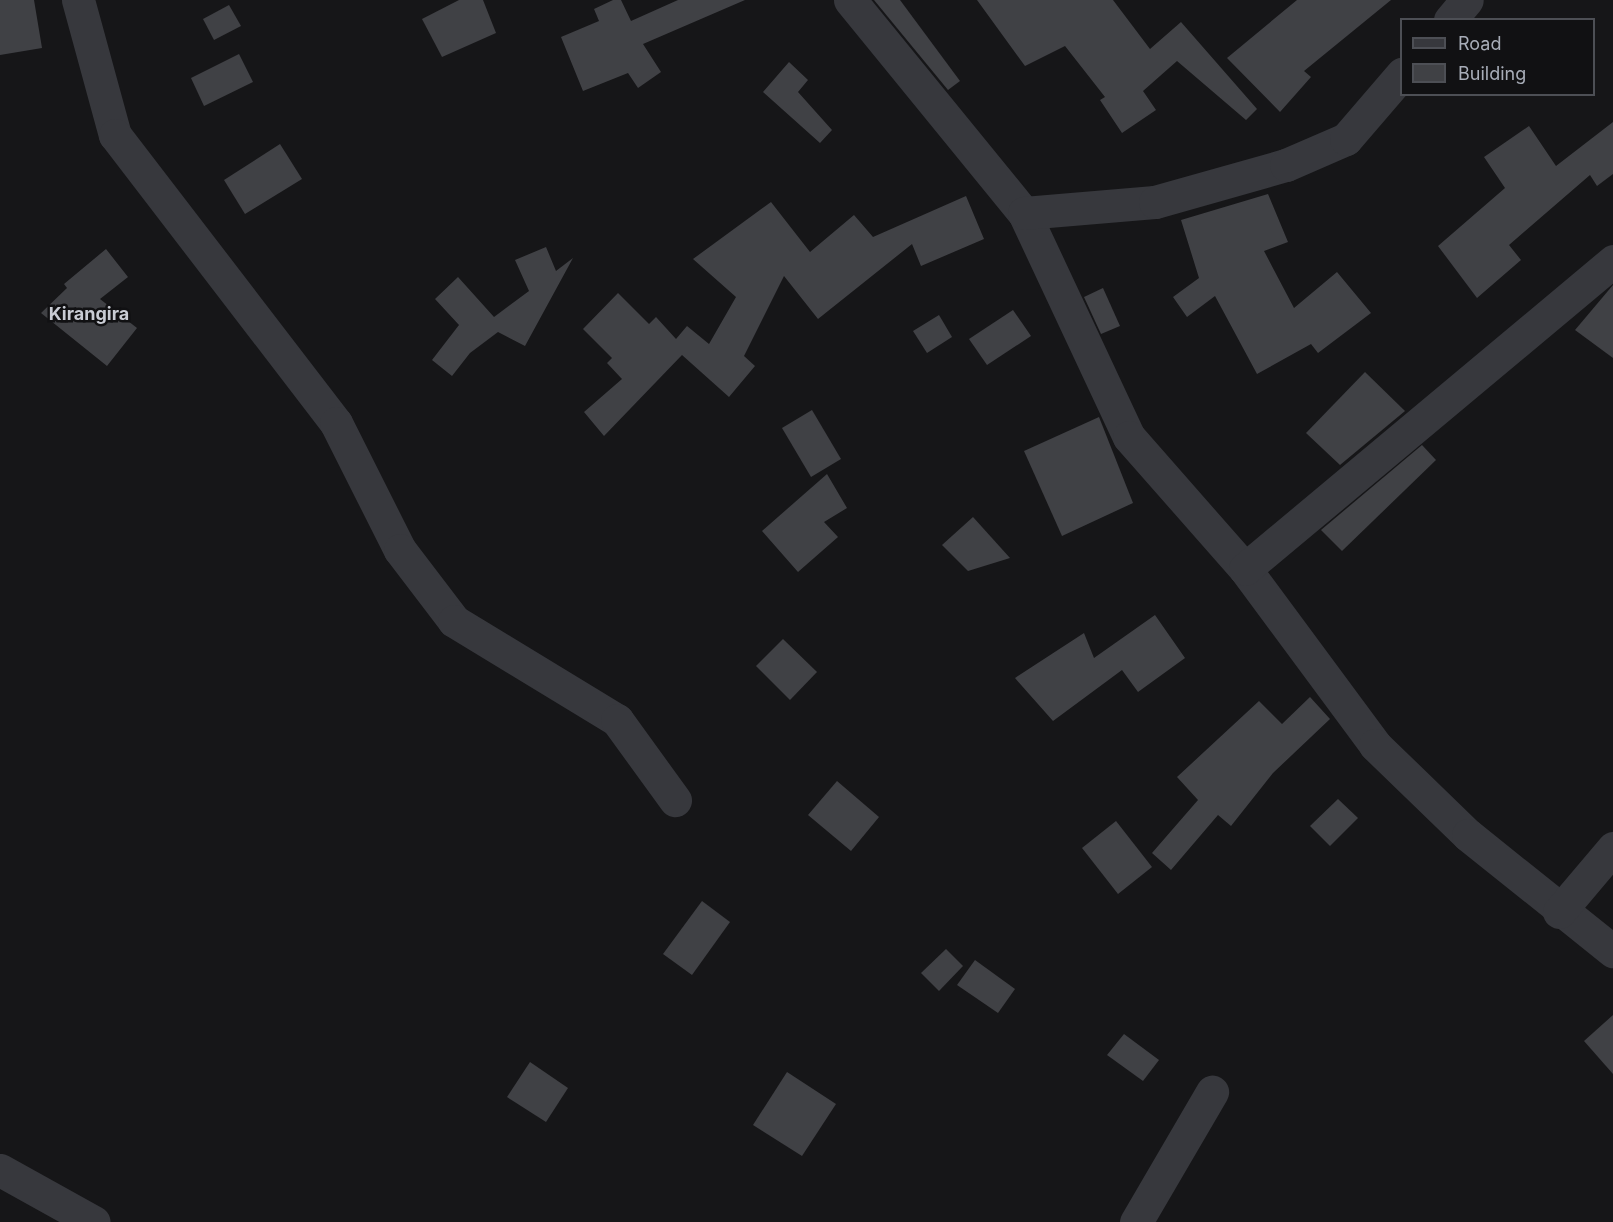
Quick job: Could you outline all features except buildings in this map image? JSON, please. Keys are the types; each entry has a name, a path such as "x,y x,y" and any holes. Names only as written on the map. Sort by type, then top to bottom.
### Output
{"street":[{"path":"78,0 115,135 336,423 399,550 454,621 617,720 675,800"},
{"path":"850,0 1024,213 1129,437 1245,569 1375,745 1559,912 1613,951"},
{"path":"1452,18 1467,0"},
{"path":"1024,213 1155,202 1286,165 1346,139 1400,75"},
{"path":"1245,569 1613,261"},
{"path":"1559,912 1613,848"},
{"path":"1136,1222 1212,1092"},
{"path":"0,1170 94,1222"}],"district":[{"name":"Kirangira","path":"89,314"}]}
